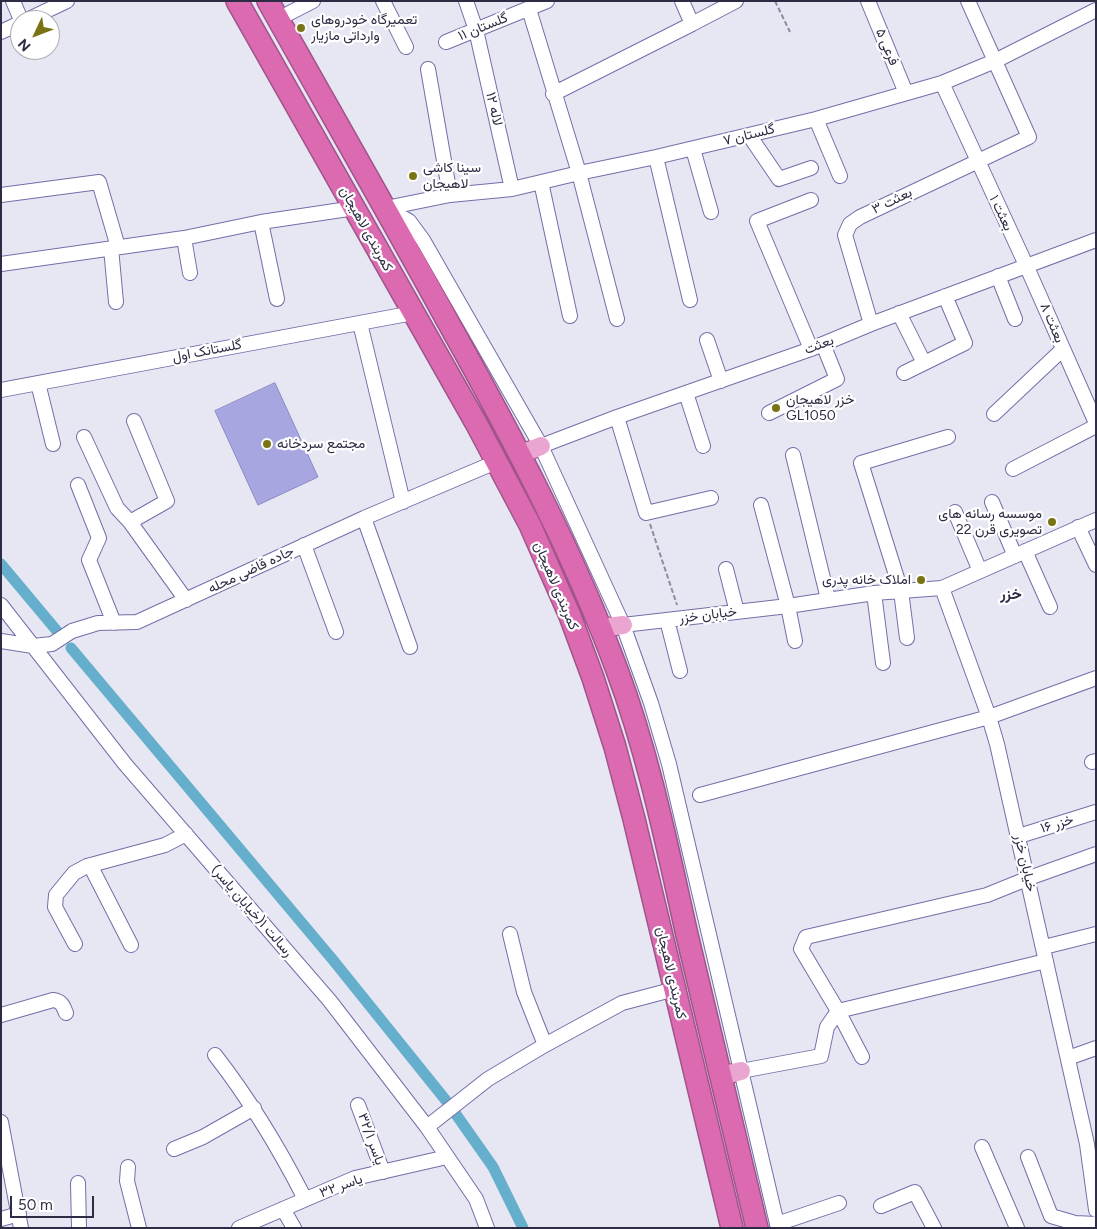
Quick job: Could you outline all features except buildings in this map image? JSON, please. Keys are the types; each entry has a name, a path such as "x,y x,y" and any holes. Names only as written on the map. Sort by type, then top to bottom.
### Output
{"highway":[{"name":"کمربندی لاهیجان","path":"237,1 496,462 530,525 570,616 593,678 615,748 634,819 732,1228"},
{"name":"کمربندی لاهیجان","path":"273,10 386,208 521,454 551,516 600,628 617,670 640,740 660,815 721,1076 771,1226"},
{"path":"305,122 328,109"}],"main road":[{"path":"521,454 541,446"},
{"path":"600,628 624,625"},
{"path":"721,1076 741,1071"}],"street":[{"path":"48,10 67,1"},
{"path":"273,10 313,1"},
{"path":"383,1 406,46"},
{"name":"لاله ۱۲","path":"466,1 476,30 512,189"},
{"name":"گلستان ۱۱","path":"446,42 547,1"},
{"path":"682,1 692,24"},
{"path":"553,94 736,1"},
{"name":"فرعی ۵","path":"868,1 906,93"},
{"path":"968,1 995,61"},
{"path":"529,9 553,94 579,173 617,320"},
{"name":"گلستان ۷","path":"386,208 450,195 512,189 693,149 816,118 942,83 995,61 1096,10"},
{"name":"بعثت ۳","path":"871,324 845,235 850,224 860,217 976,160 1029,137 995,61"},
{"path":"428,69 450,195"},
{"name":"بعثت ۱","path":"942,83 1026,265"},
{"path":"816,118 840,176"},
{"path":"749,135 779,179 811,168"},
{"path":"693,149 711,212"},
{"path":"656,157 690,300"},
{"path":"1,195 99,182 115,248 116,302"},
{"path":"541,182 570,316"},
{"path":"769,413 837,379 817,346 757,221 811,200"},
{"path":"1,264 184,238 261,222 354,208"},
{"path":"386,208 409,220 423,240 541,446 624,625 669,764 741,1071 771,1226 839,1203"},
{"path":"261,222 277,299"},
{"path":"184,238 190,273"},
{"name":"بعثت","path":"541,446 817,346 899,313 1096,240"},
{"name":"بعثت ۸","path":"1026,265 1096,425"},
{"path":"998,276 1015,319"},
{"path":"904,373 965,343 945,296"},
{"name":"گلستانک اول","path":"1,390 413,313"},
{"path":"899,313 924,363"},
{"path":"360,323 402,502"},
{"path":"707,340 721,381"},
{"path":"994,414 1063,349"},
{"path":"38,383 53,444"},
{"path":"686,393 703,446"},
{"path":"618,417 646,513 711,498"},
{"path":"130,522 167,501 134,421"},
{"path":"1013,469 1096,425"},
{"path":"907,638 901,591 861,463 948,437"},
{"path":"84,438 117,508 130,522 186,600"},
{"path":"793,455 828,599"},
{"name":"جاده قاضی محله","path":"1,641 33,646 52,644 72,631 98,623 137,622 364,518 496,462"},
{"path":"78,485 99,538 89,560 114,623"},
{"path":"992,502 1050,607"},
{"path":"761,504 788,606 795,641"},
{"path":"956,512 980,571"},
{"path":"364,518 410,647"},
{"name":"خیابان خزر","path":"624,625 788,606 874,593 942,588 1096,520"},
{"path":"1078,528 1096,566"},
{"path":"304,545 336,632"},
{"path":"726,569 737,612"},
{"name":"خیابان خزر","path":"942,588 989,717 1019,836 1087,1144"},
{"path":"874,593 883,662"},
{"name":"رسالت ۱(خیابان یاسر)","path":"1,605 125,764 330,1000 426,1127 476,1199 487,1228"},
{"path":"667,620 680,671"},
{"path":"700,795 989,717 1096,678"},
{"name":"خزر ۱۶","path":"1019,836 1096,812"},
{"path":"75,944 55,907 54,901 56,895 74,873 90,865 166,845 186,834"},
{"path":"862,1057 838,1011 801,949 806,937 987,895 1096,854"},
{"path":"90,865 131,945"},
{"path":"510,934 524,992 545,1045"},
{"path":"741,1071 821,1056 827,1027 838,1011 1045,954 1096,934"},
{"path":"426,1127 501,1070 545,1045 622,1003 675,989"},
{"path":"1,1015 53,1000 62,1004 66,1013"},
{"path":"1068,1058 1096,1048"},
{"path":"215,1055 254,1108 284,1159 304,1199"},
{"name":"یاسر ۳۲/۱","path":"358,1105 383,1172"},
{"path":"174,1149 203,1137 254,1108"},
{"path":"1,1122 20,1221 1,1219"},
{"path":"1087,1144 1096,1161"},
{"path":"1087,1144 1096,1210"},
{"path":"982,1147 1017,1228"},
{"name":"یاسر ۳۲","path":"239,1228 355,1178 447,1157"},
{"path":"1028,1158 1051,1216 1075,1223 1096,1224"},
{"path":"128,1167 126,1181 140,1228"},
{"path":"78,1184 79,1228"},
{"path":"881,1206 915,1192 934,1228"},
{"path":"283,1209 294,1228"}],"path":[{"path":"775,1 790,32"},
{"path":"646,513 682,618"}],"waterway":[{"path":"1,564 57,631"},
{"path":"71,648 333,960 448,1103 493,1167 523,1228"}],"place":[{"name":"تعمیرگاه خودروهای وارداتی مازیار","path":"301,28"},
{"name":"سینا کاشی لاهیجان","path":"413,176"},
{"name":"خزر لاهیجان GL1050","path":"776,408"},
{"name":"مجتمع سردخانه","path":"267,444"},
{"name":"موسسه رسانه های تصویری قرن 22","path":"1052,522"},
{"name":"املاک خانه پدری","path":"921,580"}],"district":[{"name":"خزر","path":"1011,595"}]}
